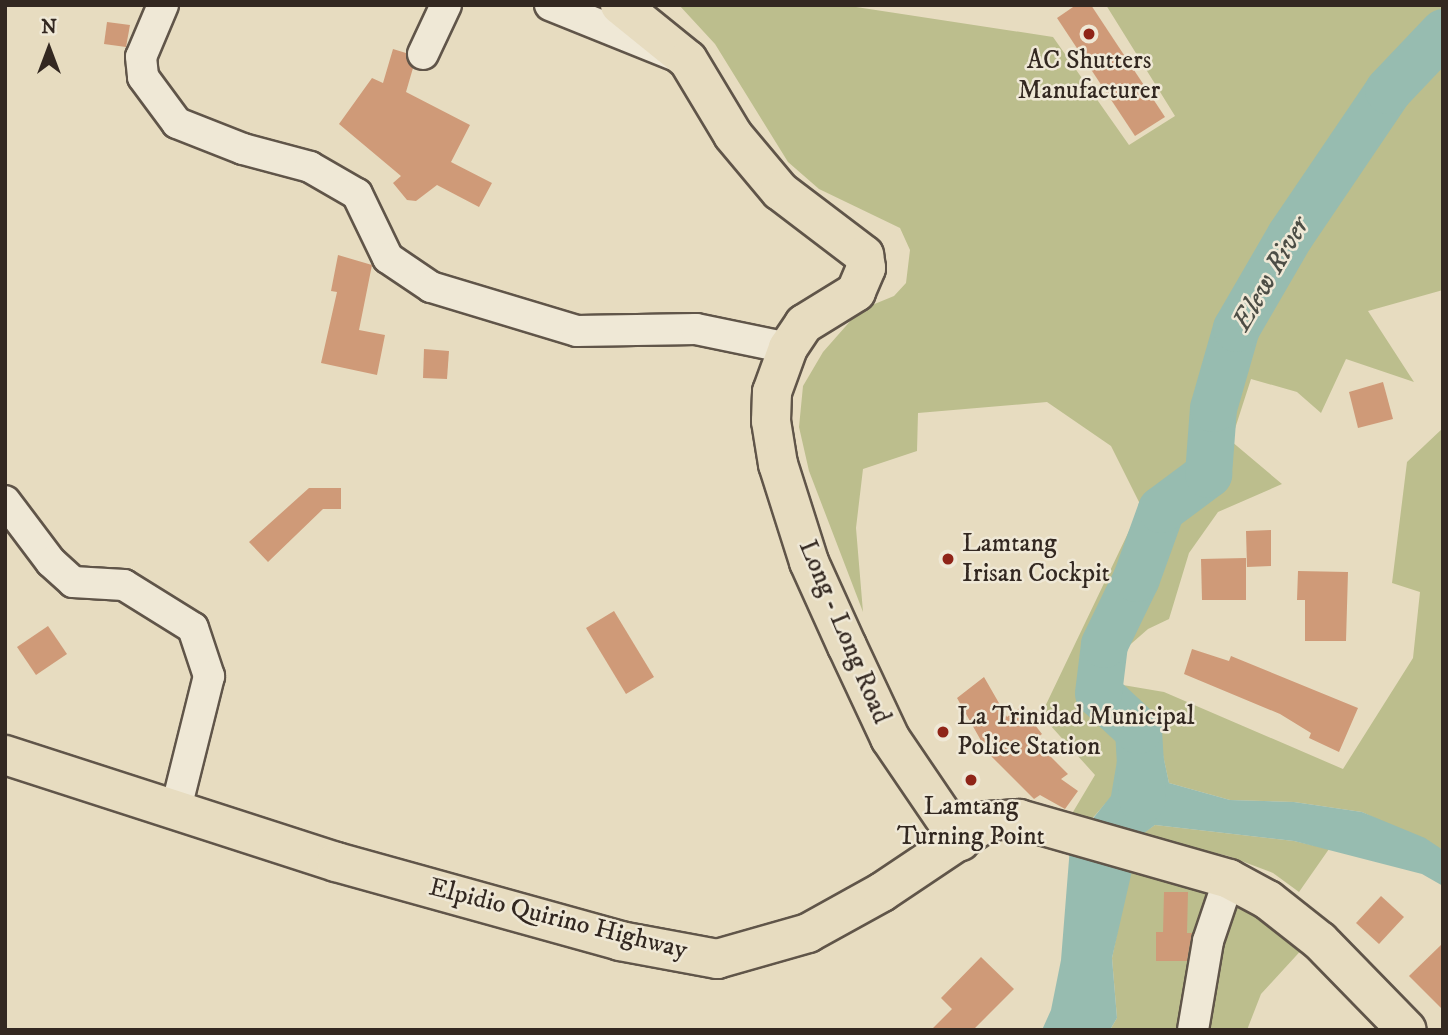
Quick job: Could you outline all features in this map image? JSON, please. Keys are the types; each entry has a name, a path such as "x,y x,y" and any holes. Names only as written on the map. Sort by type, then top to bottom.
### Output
{"main road":[{"name":"Long - Long Road","path":"620,5 688,60 733,135 780,191 863,255 866,268 856,292 804,324 788,348 772,392 771,421 778,464 809,562 890,738 960,841"},
{"name":"Elpidio Quirino Highway","path":"5,755 175,812 565,926 718,959 808,933 960,841 988,821 1019,819 1075,832 1229,879 1297,921 1407,1030"}],"street":[{"path":"163,5 141,57 143,77 177,123 243,149 310,167 357,194 388,258 431,287 577,331 696,328 788,348"},
{"path":"423,54 446,5"},
{"path":"550,5 632,42 688,60"},
{"path":"5,501 51,562 73,582 124,585 193,628 209,676 175,812"},
{"path":"5,775 57,771"},
{"path":"1193,1030 1208,941 1229,879"}],"green space":[{"path":"679,5 843,5 1053,37 1129,145 1175,116 1106,5 1443,5 1443,290 1368,311 1414,382 1346,359 1321,413 1297,392 1251,379 1231,441 1282,484 1218,512 1189,553 1169,619 1148,629 1124,650 1113,664 1112,675 1117,684 1164,692 1343,769 1413,658 1420,592 1392,583 1407,462 1443,428 1443,850 1362,812 1294,802 1230,800 1169,783 1161,746 1116,775 1112,796 1090,821 1070,817 1095,775 1041,715 1141,506 1111,446 1047,402 918,413 917,451 863,469 856,528 863,612 809,471 799,427 803,386 823,352 860,310 894,296 906,283 910,250 900,228 819,189 788,162 715,44"},
{"path":"1155,825 1294,841 1329,849 1299,892 1273,873 1228,856 1140,835"},
{"path":"1131,865 1181,878 1227,908 1256,908 1306,945 1261,994 1247,1030 1110,1030 1117,1018 1112,958"}],"water":[{"path":"1161,745 1169,783 1230,800 1294,802 1362,812 1425,838 1443,850 1443,886 1422,874 1294,841 1155,825 1140,836 1112,958 1117,1018 1110,1030 1042,1030 1051,1010 1061,960 1070,847 1111,796 1119,749"}],"building":[{"path":"1076,5 1091,5 1165,117 1135,136 1057,18"},
{"path":"107,22 130,25 126,47 104,44"},
{"path":"393,49 406,53 413,68 406,92 470,125 451,162 492,183 479,207 437,185 416,201 407,200 393,183 401,176 339,124 372,78 383,83"},
{"path":"338,255 372,265 359,330 385,335 377,375 321,363 337,292 331,291"},
{"path":"424,349 449,351 447,379 423,378"},
{"path":"1383,382 1393,419 1358,428 1349,392"},
{"path":"309,488 341,488 341,509 323,509 268,562 249,542"},
{"path":"1271,530 1271,566 1247,567 1246,531"},
{"path":"1246,558 1246,600 1202,600 1201,559"},
{"path":"1298,571 1348,572 1346,641 1305,641 1305,600 1297,600"},
{"path":"614,611 654,677 626,694 586,628"},
{"path":"48,626 67,654 36,675 17,647"},
{"path":"1192,649 1229,661 1231,656 1358,708 1339,752 1309,738 1311,733 1280,714 1184,674"},
{"path":"984,677 1007,717 1021,707 1042,734 1034,740 1068,774 1061,779 1078,791 1065,809 1040,795 1034,799 988,753 957,698"},
{"path":"1164,892 1188,892 1187,933 1192,933 1187,961 1156,961 1156,932 1163,932"},
{"path":"1381,896 1404,917 1379,944 1356,923"},
{"path":"1443,943 1443,1010 1409,976"},
{"path":"981,957 1014,989 973,1030 931,1030 952,1009 941,998"}],"waterway":[{"name":"Elew River","path":"1142,799 1138,730 1098,693 1104,644 1136,578 1161,509 1208,474 1213,408 1236,328 1290,235 1388,90 1443,32"}],"place":[{"name":"AC Shutters Manufacturer","path":"1089,34"},
{"name":"Lamtang Irisan Cockpit","path":"948,559"},
{"name":"La Trinidad Municipal Police Station","path":"943,732"},
{"name":"Lamtang Turning Point","path":"971,780"}]}
